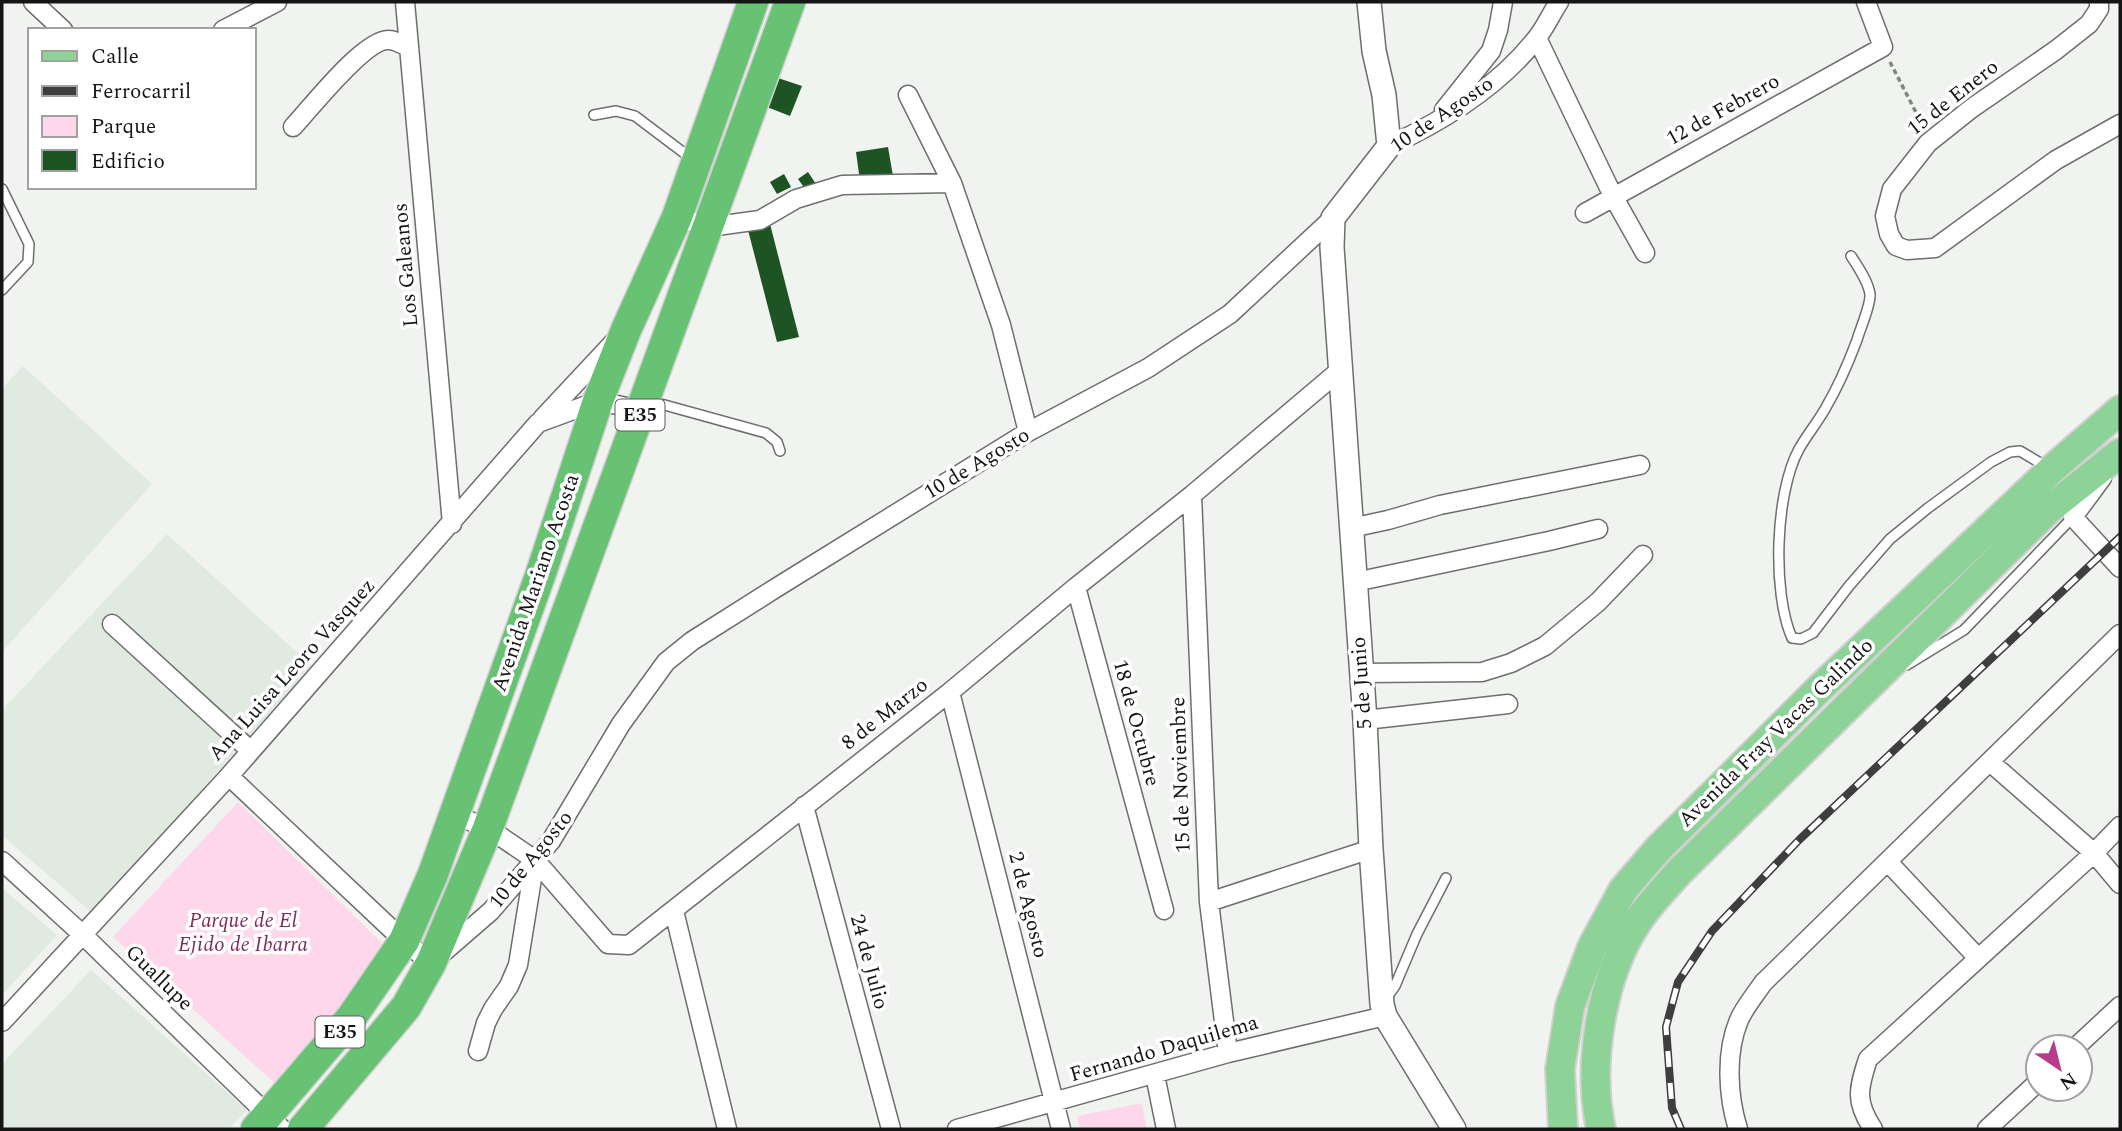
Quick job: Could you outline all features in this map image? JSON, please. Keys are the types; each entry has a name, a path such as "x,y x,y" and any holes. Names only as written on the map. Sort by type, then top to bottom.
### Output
{"highway":[{"name":"Avenida Mariano Acosta","path":"269,1125 351,1018 404,941 433,874 540,576 598,401 626,330 677,217 752,2"},
{"name":"Avenida Mariano Acosta","path":"303,1129 406,1007 431,963 488,828 790,2"}],"main road":[{"name":"Avenida Fray Vacas Galindo","path":"1563,1129 1560,1069 1570,1006 1592,947 1623,890 1659,848 1819,688 2052,469 2120,410"},
{"name":"Avenida Fray Vacas Galindo","path":"1601,1129 1595,1102 1599,1032 1615,963 1638,921 1679,872 2048,510 2120,453"}],"street":[{"path":"33,2 61,28"},
{"path":"227,28 277,2"},
{"name":"Los Galeanos","path":"405,2 452,524"},
{"path":"1369,2 1389,146"},
{"path":"1434,123 1491,51 1503,2"},
{"name":"10 de Agosto","path":"431,963 491,911 551,841 575,805 621,724 666,662 692,641 736,613 1028,432 1149,368 1230,314 1334,218 1389,146 1434,123 1494,83 1537,38 1559,2"},
{"path":"1867,2 1883,47"},
{"name":"15 de Enero","path":"2099,2 2099,9 2089,24 1928,143 1892,189 1885,216 1889,234 1896,246 1907,250 1935,248 2056,160 2120,124"},
{"path":"1537,38 1613,196 1645,253"},
{"path":"293,127 361,52 376,42 389,40 409,47"},
{"name":"12 de Febrero","path":"1585,213 1883,47"},
{"path":"908,95 952,183 1000,326 1028,432"},
{"path":"677,217 709,227 760,220 796,199 842,185 952,183"},
{"name":"5 de Junio","path":"1334,218 1332,247 1339,371 1383,1010 1454,1129"},
{"path":"538,423 626,330"},
{"name":"8 de Marzo","path":"454,815 488,828 536,860 608,944 629,945 950,692 1339,371"},
{"path":"598,401 643,405"},
{"name":"Ana Luisa Leoro Vasquez","path":"2,1022 229,776 538,423 598,401"},
{"path":"2120,453 2073,517 2120,568"},
{"path":"1351,528 1440,505 1640,465"},
{"name":"15 de Noviembre","path":"1192,495 1209,902 1227,1053"},
{"path":"1355,582 1598,529"},
{"path":"1361,673 1482,672 1511,663 1545,646 1598,602 1643,555"},
{"name":"18 de Octubre","path":"1076,587 1164,910"},
{"path":"112,624 251,751"},
{"path":"1738,1129 1732,1109 1730,1054 1739,1021 1763,984 2120,634"},
{"name":"2 de Agosto","path":"950,692 1061,1129"},
{"path":"1365,720 1508,704"},
{"path":"1990,762 2094,853 2120,884"},
{"path":"229,776 404,941 431,963"},
{"name":"24 de Julio","path":"804,806 891,1129"},
{"path":"1874,1129 1864,1115 1859,1099 1860,1084 1868,1059 2094,853 2120,826"},
{"path":"1209,902 1371,849"},
{"path":"478,1051 489,1016 509,986 518,965 536,860"},
{"name":"Guallupe","path":"2,861 83,935 269,1125"},
{"path":"1888,862 1978,958"},
{"path":"674,911 727,1129"},
{"path":"2091,1033 2120,1006"},
{"name":"Fernando Daquilema","path":"957,1129 1383,1010"},
{"path":"1155,1075 1166,1129"},
{"path":"1987,1129 2024,1095"}],"lane":[{"path":"594,116 616,111 635,116 696,163"},
{"path":"2,189 6,204 29,244 28,262 2,290"},
{"path":"1851,256 1865,280 1870,296 1847,367 1825,410 1799,450 1789,473 1782,514 1778,573 1785,622 1792,638 1801,639 1813,633 1890,539 1991,462 2010,452 2020,451 2052,469"},
{"path":"643,405 766,433 776,442 780,451"},
{"path":"1861,694 1964,630 2073,517"},
{"path":"1383,1010 1446,878"}],"path":[{"path":"1883,47 1922,125 1928,143"}],"shaded area":[{"path":"23,366 152,484 2,652 2,389"},
{"path":"167,534 312,666 92,913 2,835 2,710"},
{"path":"2,888 57,935 2,995"},
{"path":"91,970 247,1110 229,1129 2,1129 2,1064"}],"green space":[{"name":"Parque de El Ejido de Ibarra","path":"238,802 388,949 280,1088 113,937"},
{"path":"1142,1103 1147,1129 1080,1129 1077,1116"}],"building":[{"path":"778,78 802,86 790,116 767,107"},
{"path":"888,147 893,176 860,181 856,152"},
{"path":"808,172 818,187 808,193 798,179"},
{"path":"784,174 791,187 777,194 770,182"},
{"path":"770,224 799,337 777,342 748,230"}],"railway":[{"path":"1681,1129 1672,1108 1666,1027 1678,982 1712,931 1799,840 2120,537"}]}
